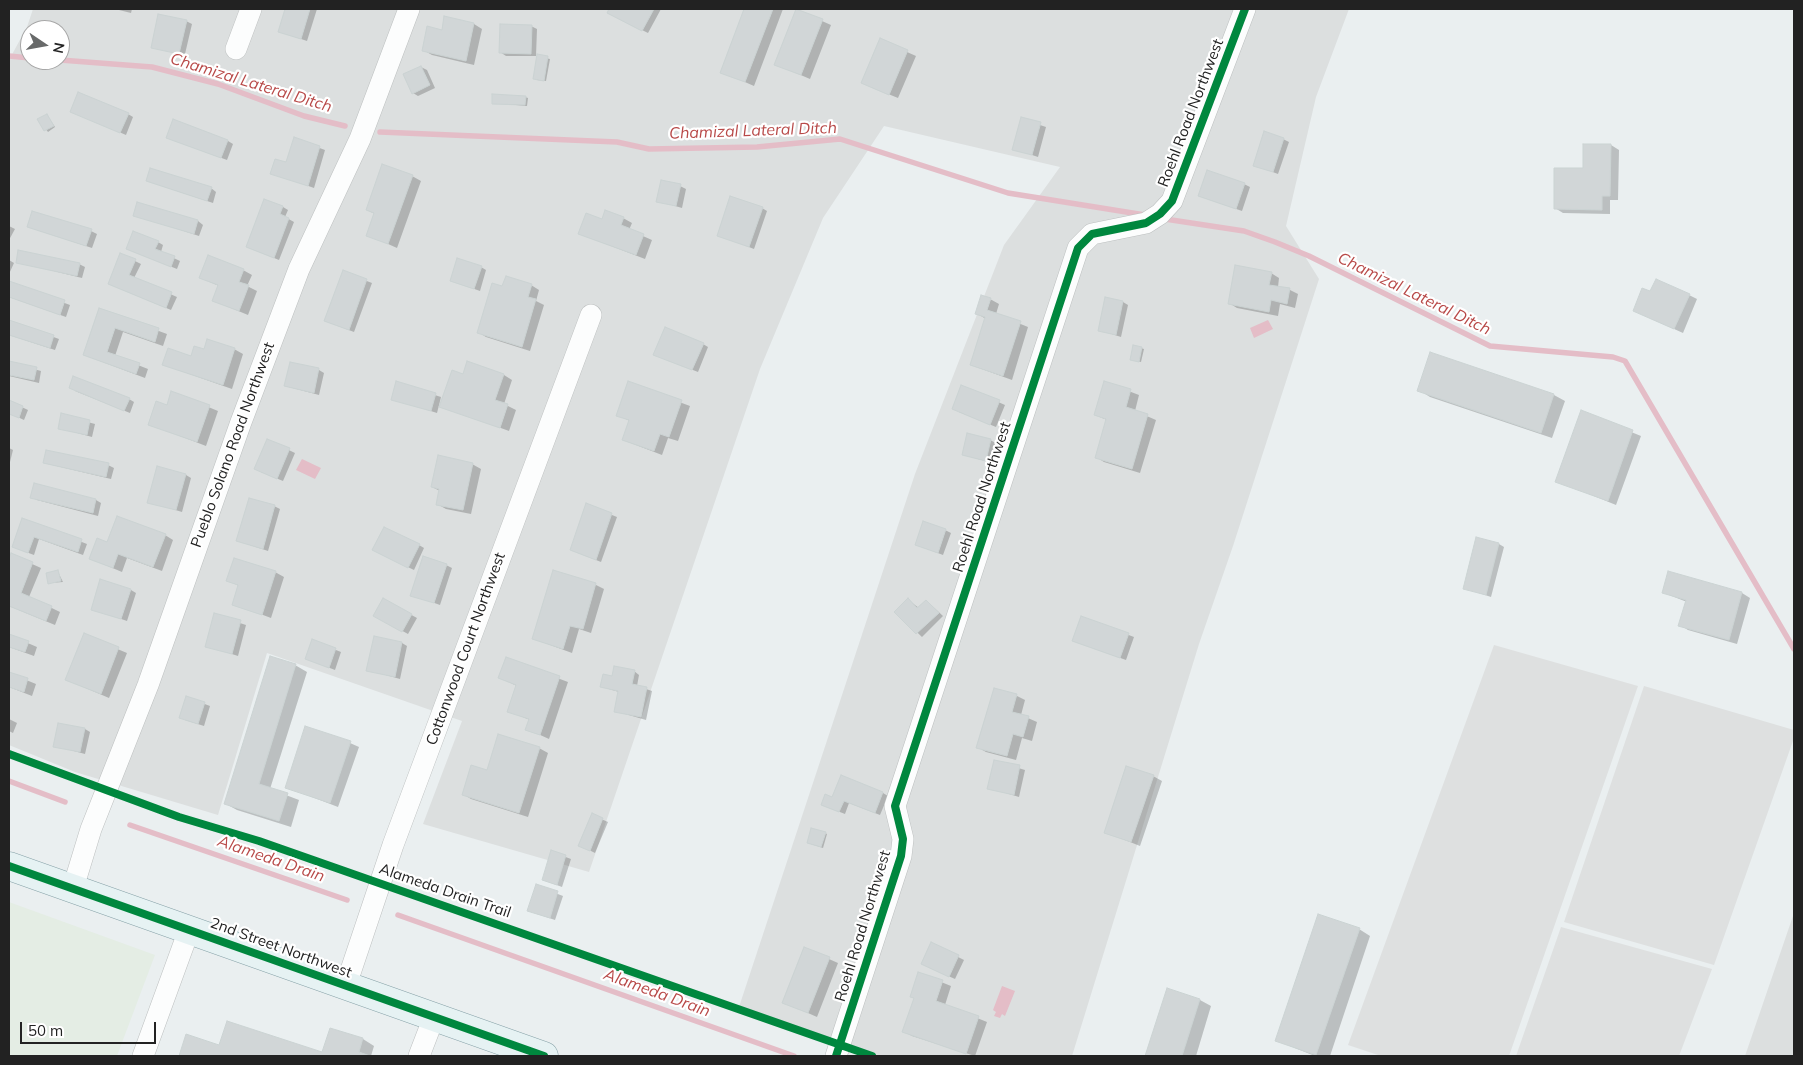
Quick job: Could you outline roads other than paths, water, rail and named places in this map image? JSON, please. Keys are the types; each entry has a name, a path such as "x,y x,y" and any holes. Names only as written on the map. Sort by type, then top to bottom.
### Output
{"main road":[{"name":"2nd Street Northwest","path":"9,866 544,1056"}],"street":[{"path":"236,49 251,9"},
{"name":"Pueblo Solano Road Northwest","path":"73,888 90,829 148,685 241,422 296,278 360,139 409,9"},
{"name":"Roehl Road Northwest","path":"836,1056 901,856 903,839 895,806 1078,248 1092,234 1146,224 1160,214 1172,201 1246,9"},
{"name":"Cottonwood Court Northwest","path":"346,986 393,845 591,315"},
{"path":"143,1056 189,930"},
{"path":"419,1056 434,1017"}],"waterway":[{"name":"Chamizal Lateral Ditch","path":"9,56 20,57"},
{"name":"Chamizal Lateral Ditch","path":"70,61 152,67 218,84 304,116 345,126"},
{"name":"Chamizal Lateral Ditch","path":"380,132 617,142 649,149 757,147 840,139 1008,193 1145,215"},
{"name":"Chamizal Lateral Ditch","path":"1165,219 1244,231 1275,242 1309,256 1490,346 1613,357 1625,361 1794,649"},
{"name":"Alameda Drain","path":"9,781 65,802"},
{"name":"Alameda Drain","path":"130,825 347,900"},
{"name":"Alameda Drain","path":"398,915 794,1056"}]}
